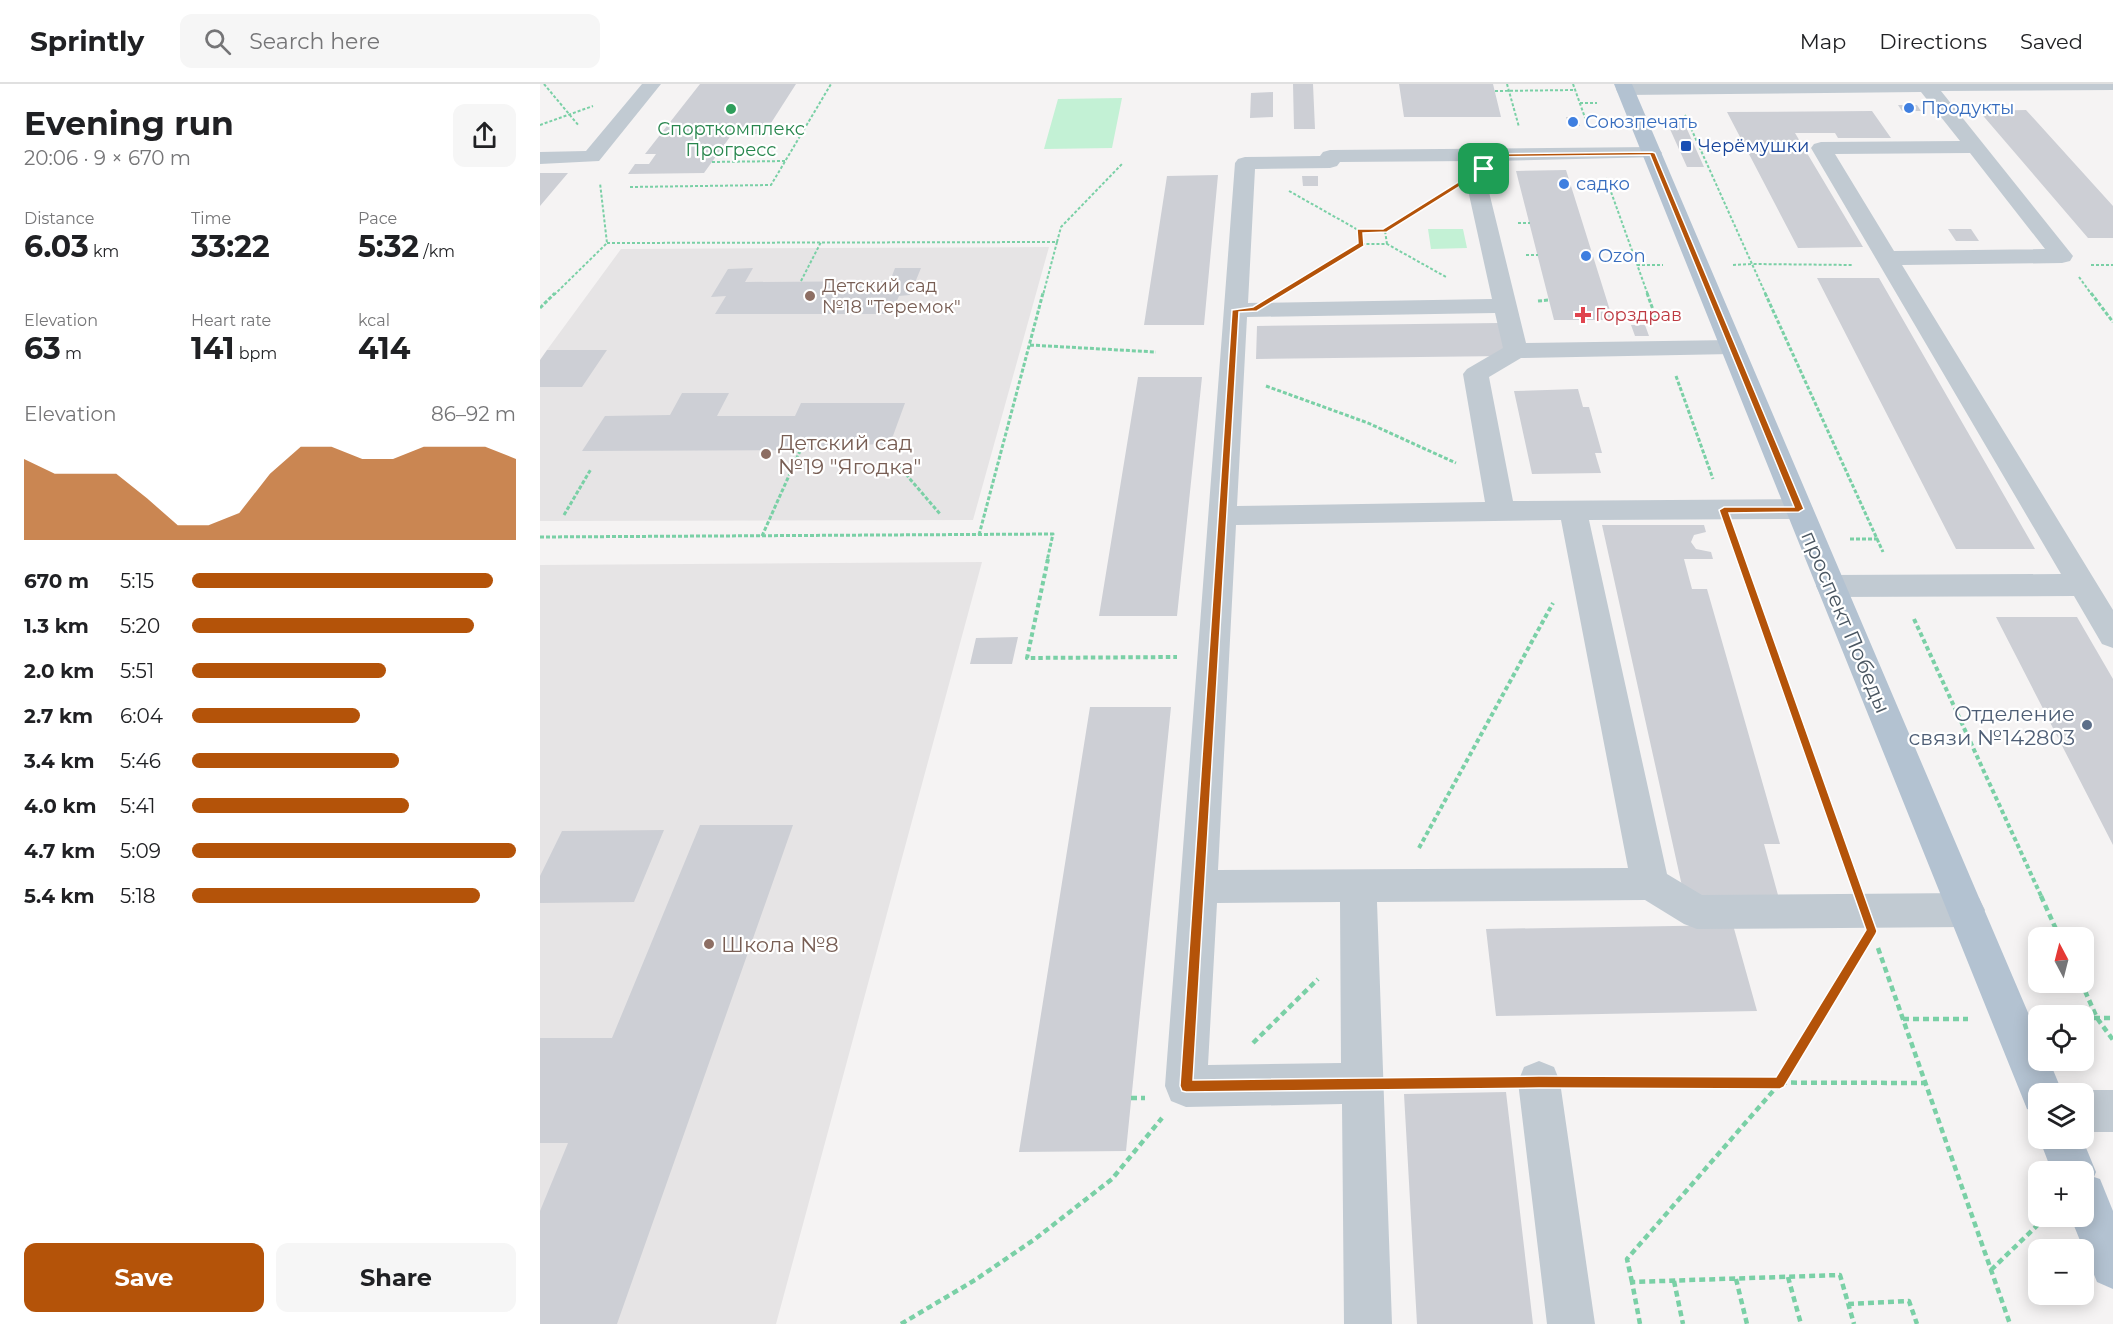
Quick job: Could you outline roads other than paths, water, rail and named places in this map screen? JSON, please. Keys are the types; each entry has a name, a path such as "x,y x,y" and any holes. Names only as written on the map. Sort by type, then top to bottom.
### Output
{"main road":[{"name":"проспект Победы","path":"1624,86 2037,1083"},
{"path":"2094,1219 2113,1266"}],"street":[{"path":"540,158 595,154 652,84"},
{"path":"1624,86 1673,88 2113,84"},
{"path":"1888,261 2062,256 1925,85"},
{"path":"1975,147 1821,148 2113,636"},
{"path":"1362,1083 1198,1086 1199,887 1231,374 1245,310 1245,163 1330,159 1482,162 1597,154 1652,153"},
{"path":"1482,162 1488,185 1478,190 1502,306 1516,351"},
{"path":"1245,310 1502,306"},
{"path":"1501,511 1476,374 1516,351 1732,347"},
{"path":"1222,516 1799,509"},
{"path":"1573,510 1650,884"},
{"path":"1832,586 2082,585"},
{"path":"1199,887 1650,884 1697,912 1868,921 1965,910"},
{"path":"1358,886 1368,1324"},
{"path":"1539,1082 1571,1324"},
{"path":"2094,1111 2113,1111"}],"place":[{"name":"Продукты","path":"1909,108"},
{"name":"Спорткомплекс Прогресс","path":"731,109"},
{"name":"Союзпечать","path":"1573,122"},
{"name":"Черёмушки","path":"1686,146"},
{"name":"садко","path":"1564,184"},
{"name":"Ozon","path":"1586,256"},
{"name":"Детский сад №18 \"Теремок\"","path":"810,296"},
{"name":"Горздрав","path":"1583,315"},
{"name":"Детский сад №19 \"Ягодка\"","path":"766,454"},
{"name":"Отделение связи №142803","path":"2087,725"},
{"name":"Школа №8","path":"709,944"}]}
